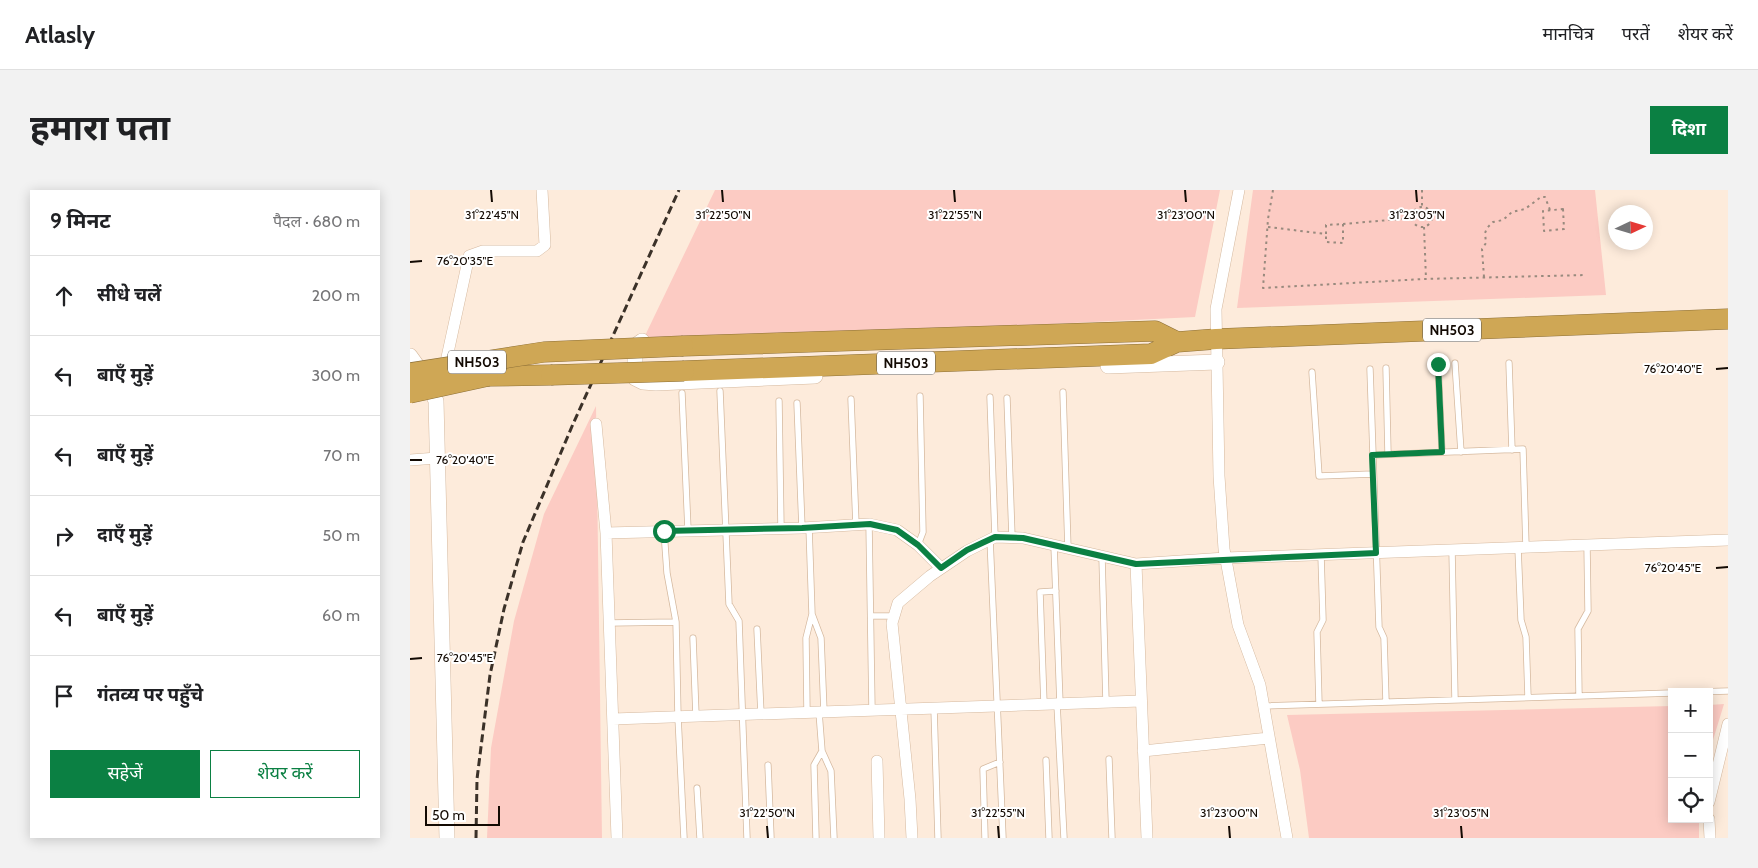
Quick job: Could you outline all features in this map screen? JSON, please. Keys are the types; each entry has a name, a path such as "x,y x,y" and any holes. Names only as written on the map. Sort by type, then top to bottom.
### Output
{"highway":[{"name":"NH503","path":"410,393 488,376 1139,359 1176,342 1216,339 1728,319"},
{"name":"NH503","path":"410,373 544,352 683,346 1154,331 1176,342"}],"street":[{"path":"447,838 436,401 450,348 469,256 484,251 537,251 545,244 542,190"},
{"path":"1239,190 1216,309 1219,476 1225,558 1238,625 1260,685 1287,838"},
{"path":"1147,332 1127,324 1117,324 663,339 642,341 635,346 635,378 643,382 656,383 1139,359 1217,362"},
{"path":"410,356 425,377 436,401"},
{"path":"596,424 606,533 618,838"},
{"path":"410,460 437,458"},
{"path":"606,533 870,524 897,530 918,545 941,568"},
{"path":"912,838 910,799 892,623 898,603 941,568 967,550 992,538 1023,538 1136,564 1225,558 1728,540"},
{"path":"1136,564 1147,838"},
{"path":"613,719 1141,701"},
{"path":"1713,791 1723,763 1728,724"},
{"path":"1143,751 1269,738"},
{"path":"876,760 880,838"},
{"path":"1708,823 1710,838"}],"lane":[{"path":"1438,364 1442,452"},
{"path":"1455,364 1461,452"},
{"path":"1509,364 1512,450"},
{"path":"1386,368 1388,454"},
{"path":"1370,369 1379,627 1384,638 1386,702"},
{"path":"1312,372 1319,476 1373,474"},
{"path":"720,391 729,604 739,621 747,838"},
{"path":"1062,392 1068,549"},
{"path":"682,393 688,530"},
{"path":"918,545 923,532 920,396"},
{"path":"990,397 992,538 1003,838"},
{"path":"1007,398 1012,537"},
{"path":"851,399 856,525"},
{"path":"779,401 781,528"},
{"path":"797,403 812,614 821,638 822,752 831,771 834,838"},
{"path":"1372,455 1523,449 1520,620 1526,637 1528,697"},
{"path":"870,524 872,710"},
{"path":"664,531 666,573 676,622 678,717 684,838"},
{"path":"1054,545 1064,838"},
{"path":"1579,696 1578,629 1588,611 1586,545"},
{"path":"1452,550 1455,700"},
{"path":"1319,704 1317,632 1323,620 1321,555"},
{"path":"1102,557 1106,702"},
{"path":"1044,704 1040,592 1056,591"},
{"path":"807,712 806,638 812,614"},
{"path":"871,616 894,616"},
{"path":"609,623 676,622"},
{"path":"757,629 761,714"},
{"path":"693,638 696,716"},
{"path":"1713,691 1728,691"},
{"path":"1264,706 1668,692"},
{"path":"934,708 938,838"},
{"path":"816,838 814,765 822,752"},
{"path":"1109,759 1112,838"},
{"path":"1046,760 1049,838"},
{"path":"985,838 983,769 1000,762"},
{"path":"768,764 771,838"},
{"path":"697,788 700,838"}],"path":[{"path":"1273,190 1263,288 1426,279 1586,276"},
{"path":"1422,190 1422,207"},
{"path":"1484,278 1482,249 1486,243 1485,233 1492,222 1503,220 1512,212 1525,209 1541,197 1545,197 1550,210"},
{"path":"1412,218 1416,209 1422,207 1429,209 1432,215 1431,221 1424,227"},
{"path":"1563,209 1564,229 1544,231 1543,211 1550,210 1563,209"},
{"path":"1343,224 1343,243 1326,242 1326,225 1412,218"},
{"path":"1412,218 1418,226 1424,227"},
{"path":"1268,227 1326,234"},
{"path":"1424,227 1426,279"}],"shaded area":[{"path":"715,190 1220,190 1195,317 641,344"},
{"path":"1253,190 1595,190 1606,295 1237,308"},
{"path":"596,406 602,838 487,838 491,748 514,621 544,514"},
{"path":"1724,704 1713,740 1713,733 1713,705"},
{"path":"1668,706 1668,823 1699,823 1699,838 1309,838 1300,770 1287,715"}],"railway":[{"path":"476,838 477,779 490,675 504,609 523,542 573,424 679,190"}],"route":[{"path":"664,531 802,528 870,524 897,530 918,545 941,568 967,550 995,537 1023,538 1136,564 1225,558 1376,553 1372,455 1442,452 1438,364"}]}
